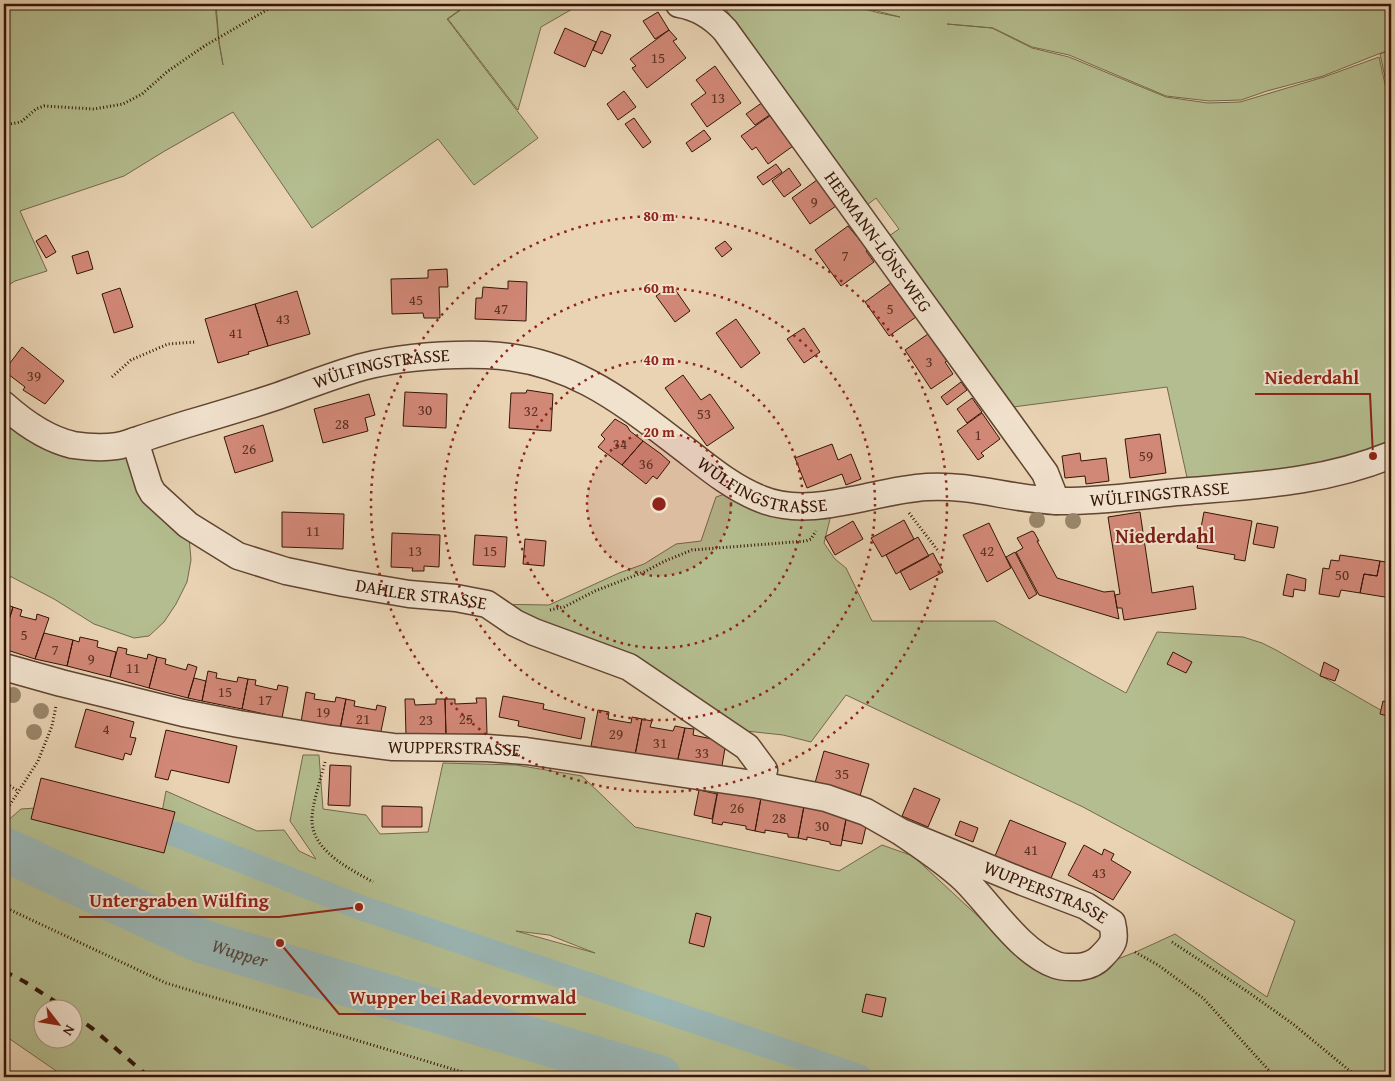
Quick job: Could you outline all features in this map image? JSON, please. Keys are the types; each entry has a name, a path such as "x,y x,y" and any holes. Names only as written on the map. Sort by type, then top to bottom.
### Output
{"street":[{"name":"HERMANN-LÖNS-WEG","path":"679,4 688,5 707,14 725,30 1045,473 1056,501"},
{"name":"WÜLFINGSTRASSE","path":"4,405 34,428 54,438 74,445 118,446 363,367 425,357 463,355 510,356 524,358 559,369 602,389 728,482 760,499 785,506 806,507 892,491 944,486 1056,501 1291,482 1364,466 1391,456"},
{"name":"DAHLER STRASSE","path":"135,441 153,493 188,525 238,556 286,572 409,594 456,598 487,604 534,632 629,667 747,747 764,770 760,785"},
{"name":"WUPPERSTRASSE","path":"4,666 61,684 198,716 331,739 393,747 487,748 526,752 760,785 826,798 853,806 878,817 901,832 963,879 1024,944 1049,962 1064,967 1091,965 1111,947 1115,940 1112,923 1086,906 901,832"}],"path":[{"path":"4,125 21,122 36,108 44,106 94,109 123,104 142,94 168,71 206,45 277,4"},
{"path":"112,377 130,360 168,344 195,342"},
{"path":"892,491 939,552"},
{"path":"547,611 564,607 595,591 644,572 692,550 806,541 811,539 834,503"},
{"path":"4,814 38,761 52,726 61,684"},
{"path":"331,739 312,814 313,830 324,847 336,860 373,882"},
{"path":"4,782 18,791"},
{"path":"4,907 166,983 479,1077"},
{"path":"1115,940 1158,965 1203,998 1274,1077"},
{"path":"1172,942 1248,992 1360,1077"}],"green space":[{"path":"4,4 215,4 223,65 216,4 468,4 447,19 538,138 474,185 438,139 312,228 233,112 124,176 20,211 47,271 15,281 4,288"},
{"path":"469,4 581,4 541,27 518,110 448,19"},
{"path":"722,4 847,4 900,17 850,4 1391,4 1391,49 1323,76 1241,100 1209,101 1166,96 1069,55 1032,47 993,28 947,24 992,28 1032,48 1069,57 1166,97 1208,103 1240,102 1324,77 1379,57 1391,111 1391,448 1360,459 1188,482 1167,387 1013,407 889,236 899,229 876,198 867,205"},
{"path":"1391,50 1391,105 1380,54"},
{"path":"4,405 14,414 118,446 188,525 191,560 187,582 164,622 149,636 134,638 94,624 54,599 4,573"},
{"path":"740,489 834,503 824,543 835,559 846,568 872,621 995,621 1126,693 1157,632 1243,637 1276,650 1391,716 1391,1077 65,1077 4,1035 5,823 21,809 36,808 158,833 166,791 257,831 284,830 299,851 316,859 290,821 303,755 319,755 323,809 366,815 380,834 428,832 443,763 516,765 582,776 635,827 839,871 882,845 913,856 1009,945 1110,962 1175,934 1267,997 1295,921 1083,807 846,695 811,742 783,735 718,728 487,604 549,605 619,573 644,564 676,544 701,541 716,497","holes":["516,931 549,935 595,953"]}],"building":[{"path":"658,12 669,30 655,39 643,21"},
{"path":"565,28 596,42 585,67 554,53"},
{"path":"669,30 677,39 673,41 686,58 647,88 632,68 636,66 630,59"},
{"path":"601,31 611,35 602,54 593,50"},
{"path":"715,66 741,103 707,127 691,104 706,93 696,80"},
{"path":"624,91 636,107 618,120 607,104"},
{"path":"763,102 771,114 755,125 746,114"},
{"path":"771,115 793,146 768,164 756,147 752,150 741,136"},
{"path":"634,118 651,142 643,148 625,124"},
{"path":"704,130 711,139 692,152 686,143"},
{"path":"776,164 782,172 763,185 757,177"},
{"path":"789,168 801,185 784,197 772,181"},
{"path":"817,180 836,206 810,224 792,198"},
{"path":"848,226 868,250 866,251 874,262 841,286 815,250"},
{"path":"46,235 56,252 46,258 36,241"},
{"path":"725,241 732,249 722,257 715,248"},
{"path":"88,251 93,269 77,274 72,256"},
{"path":"447,269 448,287 439,287 440,318 424,318 423,313 392,314 391,279 428,278 428,270"},
{"path":"508,281 527,282 526,321 475,319 476,298 482,298 483,287 508,289"},
{"path":"891,283 916,317 889,336 865,302"},
{"path":"672,285 690,311 675,322 656,296"},
{"path":"120,288 133,327 114,333 102,294"},
{"path":"297,291 310,334 268,346 255,304"},
{"path":"255,304 268,346 218,363 205,319"},
{"path":"736,319 760,353 741,368 716,333"},
{"path":"804,328 820,352 804,363 787,339"},
{"path":"928,334 947,361 945,362 953,374 931,389 905,350"},
{"path":"22,347 64,381 45,404 23,390 25,387 4,371"},
{"path":"683,375 701,400 710,394 734,428 707,446 665,388"},
{"path":"961,382 967,390 947,405 941,397"},
{"path":"527,390 553,394 551,431 509,428 511,393 526,393"},
{"path":"405,392 447,394 446,428 403,426"},
{"path":"369,394 375,415 365,418 368,431 323,443 314,409"},
{"path":"972,398 982,412 967,423 957,409"},
{"path":"982,413 1000,439 981,453 984,456 978,460 957,431"},
{"path":"615,419 627,426 630,431 643,441 622,465 598,447 605,439 601,435"},
{"path":"263,425 273,461 235,473 224,437"},
{"path":"1160,434 1166,473 1130,478 1125,439"},
{"path":"643,441 670,462 657,479 653,476 646,484 622,465"},
{"path":"832,444 838,460 851,454 861,479 846,485 842,474 807,488 795,458"},
{"path":"1080,453 1081,461 1106,458 1109,481 1086,484 1085,476 1065,478 1062,456"},
{"path":"282,512 344,514 343,549 282,547"},
{"path":"1140,512 1152,593 1193,586 1196,609 1124,620 1122,608 1117,608 1115,595 1120,594 1108,517"},
{"path":"1204,512 1252,521 1245,561 1234,559 1235,555 1197,548"},
{"path":"904,520 914,539 882,557 871,538"},
{"path":"853,521 863,539 835,555 825,537"},
{"path":"989,523 1011,568 987,582 963,535"},
{"path":"1257,523 1278,527 1274,548 1253,544"},
{"path":"1032,531 1057,578 1104,592 1114,591 1119,619 1039,595 1016,552 1023,548 1017,538"},
{"path":"392,533 440,535 439,567 424,566 424,571 412,571 413,568 391,567"},
{"path":"475,535 507,537 505,567 473,565"},
{"path":"918,537 929,556 896,574 886,555"},
{"path":"525,539 546,541 544,566 523,564"},
{"path":"1015,552 1037,594 1029,599 1006,557"},
{"path":"933,553 943,572 910,590 900,571"},
{"path":"1340,555 1380,561 1377,576 1364,574 1360,593 1341,590 1339,597 1319,594 1323,568 1329,569 1331,560 1339,561"},
{"path":"1380,561 1391,563 1391,598 1360,593 1364,574 1377,576"},
{"path":"1287,574 1306,579 1305,591 1294,589 1293,597 1283,595"},
{"path":"4,575 10,577 4,594"},
{"path":"4,604 13,607 4,636"},
{"path":"13,607 22,610 20,616 36,620 37,614 49,618 35,659 4,649 4,636"},
{"path":"44,633 73,640 67,666 35,659"},
{"path":"80,637 98,641 97,647 116,652 110,677 67,666 73,640 79,642"},
{"path":"118,647 127,649 126,654 147,659 148,654 157,657 149,688 110,677"},
{"path":"1173,652 1192,662 1186,673 1167,664"},
{"path":"157,657 166,659 165,664 186,670 188,664 197,667 188,698 149,688"},
{"path":"1324,662 1339,670 1335,681 1320,676"},
{"path":"208,671 217,673 216,678 237,682 238,677 248,679 242,709 202,701"},
{"path":"194,678 206,681 202,701 188,698"},
{"path":"248,679 256,680 255,685 277,690 278,685 288,687 282,718 242,709"},
{"path":"306,692 315,694 314,699 335,702 336,697 346,699 340,729 301,722"},
{"path":"503,696 544,704 543,709 585,718 581,739 518,726 519,721 499,717"},
{"path":"476,698 486,698 487,734 446,735 445,699 455,699 455,704 477,703"},
{"path":"346,699 355,701 354,706 376,710 377,705 386,707 380,736 340,729"},
{"path":"405,699 414,699 415,705 436,704 436,699 445,699 446,735 406,735"},
{"path":"1383,701 1391,703 1391,717 1380,714"},
{"path":"86,709 134,722 130,737 136,738 131,755 125,753 123,760 75,747"},
{"path":"598,710 609,712 608,719 631,723 632,717 642,719 635,755 591,746"},
{"path":"642,719 652,721 650,727 673,731 675,726 685,728 677,763 635,755"},
{"path":"685,728 694,729 693,735 726,742 721,772 677,763"},
{"path":"166,730 237,746 229,783 171,770 168,780 155,777"},
{"path":"824,751 869,764 860,796 815,783"},
{"path":"330,765 351,766 350,806 328,805"},
{"path":"41,778 175,812 164,853 31,819"},
{"path":"914,788 940,799 928,827 902,816"},
{"path":"699,790 717,794 712,819 694,815"},
{"path":"718,790 761,798 755,831 746,829 746,826 723,822 722,825 712,823"},
{"path":"761,798 804,806 798,838 788,837 788,834 765,830 765,833 755,831"},
{"path":"382,806 422,807 422,827 382,827"},
{"path":"804,806 847,814 841,846 807,837 807,840 798,838"},
{"path":"847,814 868,818 862,844 842,840"},
{"path":"1010,820 1066,843 1051,878 995,856"},
{"path":"960,821 978,828 973,842 955,835"},
{"path":"1084,845 1102,855 1104,849 1114,854 1111,860 1131,872 1113,900 1068,875"},
{"path":"696,913 711,917 704,947 689,943"},
{"path":"866,994 886,998 882,1017 862,1012"}],"waterway":[{"path":"175,834 359,907 860,1077"},
{"name":"Wupper","path":"4,849 201,941 659,1077"}],"railway":[{"path":"4,971 50,998"},
{"path":"82,1021 149,1077"}],"place":[{"name":"Niederdahl","path":"1373,456"},
{"name":"Untergraben Wülfing","path":"359,907"},
{"name":"Wupper bei Radevormwald","path":"280,943"}],"district":[{"name":"Niederdahl","path":"1165,536"}]}
